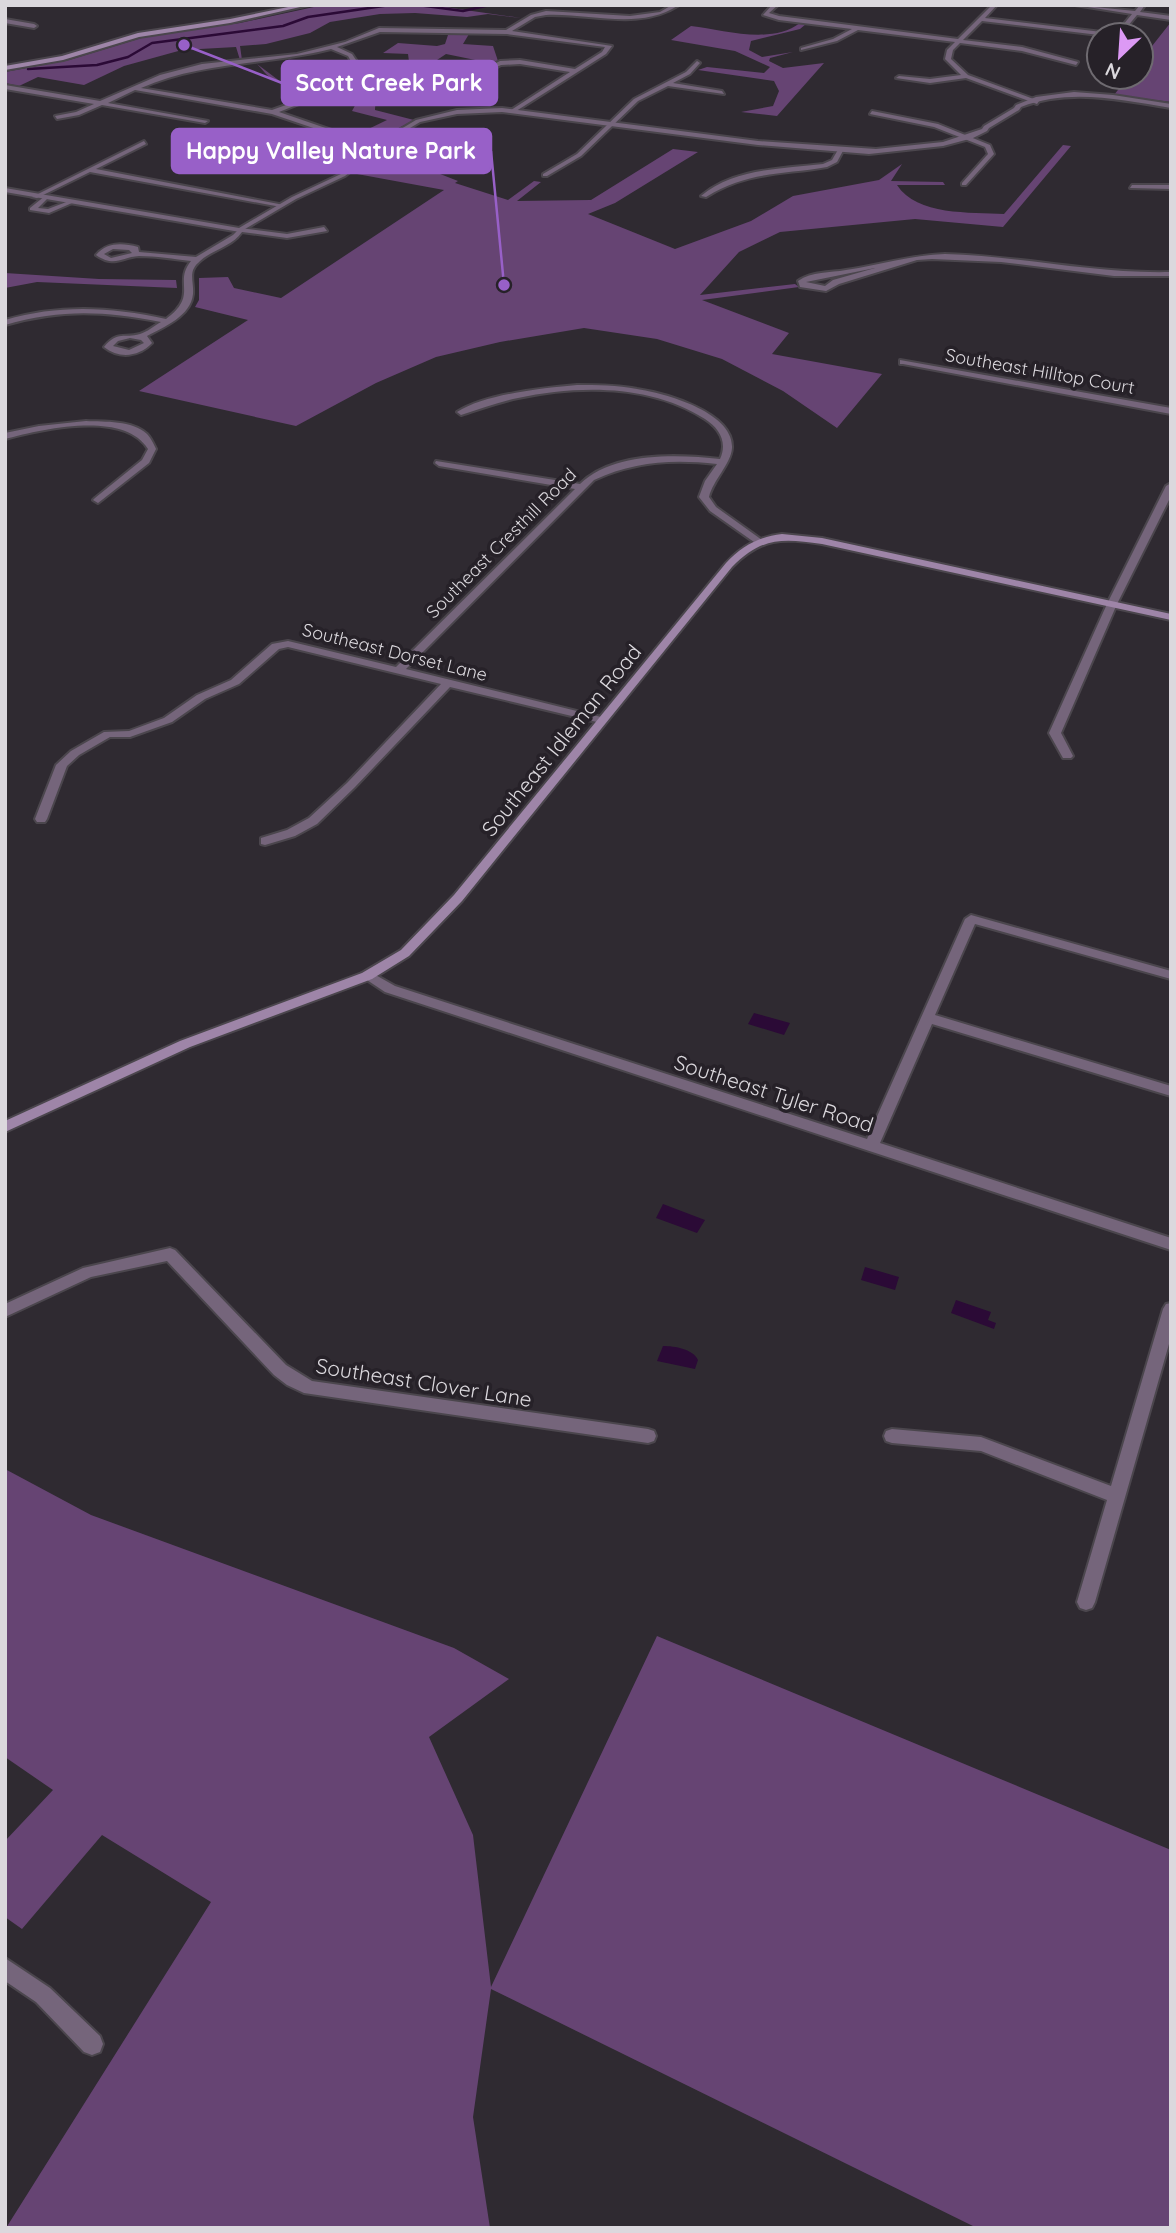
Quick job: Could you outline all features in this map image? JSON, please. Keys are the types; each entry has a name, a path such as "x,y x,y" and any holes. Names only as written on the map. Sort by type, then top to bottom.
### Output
{"main road":[{"path":"5,68 70,56 147,33 230,21 307,5"},
{"path":"757,540 780,537 822,541 1171,617"},
{"name":"Southeast Idleman Road","path":"5,1127 186,1044 367,976 398,958 427,933 729,565 743,549 757,540"}],"street":[{"path":"507,32 533,16 547,13 637,18 664,13 677,5"},
{"path":"776,5 766,12 767,16 1044,53 1076,62"},
{"path":"995,5 950,50 948,59 966,76 1034,101"},
{"path":"1077,5 1171,18"},
{"path":"1130,21 1143,5"},
{"path":"981,19 1085,32"},
{"path":"5,21 34,26"},
{"path":"57,117 77,114 153,78 191,68 287,58 332,47 372,31 387,29 507,32 610,48 511,112"},
{"path":"803,49 835,40 856,29"},
{"path":"273,112 302,101 326,81 352,68 354,59 332,47"},
{"path":"443,92 500,63 520,62 576,71"},
{"path":"545,175 579,155 636,100 688,73 696,63"},
{"path":"899,78 930,80 966,76"},
{"path":"668,84 722,93"},
{"path":"5,87 205,121"},
{"path":"131,88 273,112 328,132 383,145 436,153 449,150 466,139"},
{"path":"140,337 178,313 190,297 188,274 198,259 281,205 335,180 383,145 442,117 511,112 772,144 840,151 876,151 943,144 967,136 1034,101 1061,96 1097,96 1171,106"},
{"path":"872,113 921,122 967,136 988,146 992,151 964,184"},
{"path":"36,197 144,143"},
{"path":"704,196 724,183 748,175 825,166 835,161 840,151"},
{"path":"290,154 356,166"},
{"path":"88,170 281,205"},
{"path":"1132,187 1171,187"},
{"path":"5,190 69,203 287,236 324,229"},
{"path":"45,198 32,209 49,211 69,203"},
{"path":"136,254 198,259"},
{"path":"916,258 836,282 826,289 803,285 802,281 810,277 842,274 887,261 916,258 968,257 1128,274 1171,274"},
{"path":"5,323 46,312 93,309 165,321"},
{"name":"Southeast Hilltop Court","path":"903,362 1171,411"},
{"path":"461,412 520,394 557,389 595,388 646,394 682,404 713,420 722,429 728,442 729,449 706,484 705,497 713,509 757,540"},
{"path":"5,436 41,427 84,424 128,428 147,438 152,449 146,461 98,500"},
{"name":"Southeast Cresthill Road","path":"400,670 581,487 603,472 638,461 677,458 722,462"},
{"path":"439,463 581,487"},
{"path":"1067,755 1055,733 1112,604 1171,486"},
{"name":"Southeast Dorset Lane","path":"41,819 62,765 75,753 108,734 130,734 168,720 201,697 235,682 276,646 300,645 601,720"},
{"path":"265,841 291,833 313,821 448,683"},
{"path":"871,1147 971,919 1171,975"},
{"name":"Southeast Tyler Road","path":"367,976 390,989 1171,1244"},
{"path":"928,1018 1171,1091"},
{"name":"Southeast Clover Lane","path":"5,1311 88,1272 170,1254 280,1370 292,1380 310,1388 648,1436"},
{"path":"1086,1602 1171,1309"},
{"path":"892,1436 981,1444 1116,1496"},
{"path":"5,1968 43,1995 92,2044"}],"shaded area":[{"path":"323,5 431,5 521,18 488,14 467,17 415,13 380,14 330,22 310,33 266,44 240,46 242,60 236,47 182,50 124,66 84,85 38,77 19,86 5,83 5,72 69,60 148,36 240,23"},
{"path":"1171,22 1171,102 1114,95 1117,91 1155,91 1155,42"},
{"path":"800,23 806,24 800,29 751,41 749,50 762,57 793,52 770,58 769,61 783,68 824,63 777,116 741,112 773,106 779,91 774,81 698,70 707,67 764,73 770,67 735,51 671,40 691,26 761,35 788,30"},
{"path":"469,34 463,44 493,46 498,61 490,63 446,54 428,66 428,70 387,90 376,103 375,110 414,120 378,139 356,135 387,120 352,111 364,89 357,89 367,88 410,69 408,54 383,53 398,43 437,46 445,44 448,35"},
{"path":"257,64 281,82 356,89 280,83 273,80"},
{"path":"1063,145 1071,146 1003,227 915,219 780,232 739,252 700,295 795,284 799,287 702,300 789,333 772,354 882,374 837,428 783,391 722,359 657,339 584,328 500,342 436,357 376,383 296,426 139,391 248,320 195,307 199,300 199,278 228,277 234,288 281,298 444,190 357,174 384,152 458,181 455,183 508,200 534,181 541,182 517,201 591,200 673,149 698,152 615,203 588,214 675,249 751,221 793,196 879,180 902,164 891,181 943,182 945,185 897,185 917,202 945,210 1004,214"},
{"path":"5,273 99,279 176,280 177,288 37,282 5,288"},
{"path":"754,1013 790,1023 784,1035 748,1024"},
{"path":"663,1204 705,1220 697,1233 656,1218"},
{"path":"865,1267 899,1277 895,1290 861,1280"},
{"path":"956,1300 991,1312 988,1320 996,1323 994,1329 951,1313"},
{"path":"663,1346 692,1353 698,1360 695,1369 657,1361"},
{"path":"5,1469 91,1515 454,1648 509,1679 429,1737 473,1835 491,1987 657,1636 1171,1850 1171,2228 977,2228 491,1989 473,2117 490,2228 6,2228 211,1902 102,1835 22,1929 5,1917 5,1841 53,1790 5,1757"}],"waterway":[{"path":"28,69 97,65 128,57 152,43 283,26 308,17 390,5"},
{"path":"418,5 463,11 490,5"}],"place":[{"name":"Scott Creek Park","path":"184,45"},
{"name":"Happy Valley Nature Park","path":"504,285"}]}
